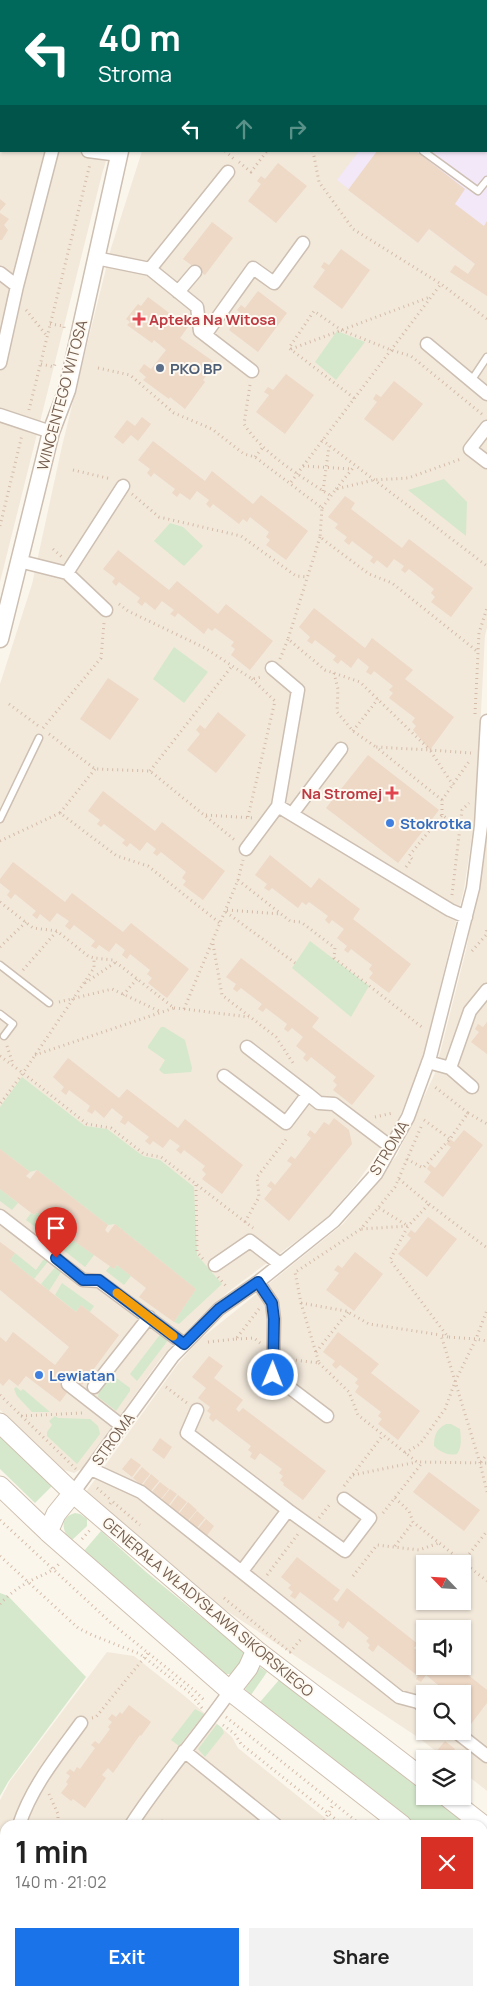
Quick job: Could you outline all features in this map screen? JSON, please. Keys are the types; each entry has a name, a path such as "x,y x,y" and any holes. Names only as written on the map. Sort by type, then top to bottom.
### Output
{"main road":[{"name":"GENERAŁA WŁADYSŁAWA SIKORSKIEGO","path":"0,1423 73,1493 256,1650 416,1773"},
{"path":"0,1486 48,1532 230,1691 396,1820"},
{"path":"48,1532 56,1514 73,1493"},
{"path":"230,1691 248,1668 256,1650"},
{"path":"458,1805 477,1820"}],"street":[{"path":"0,363 17,286 52,152"},
{"path":"94,152 120,153"},
{"name":"WINCENTEGO WITOSA","path":"0,639 51,432 67,390 120,153"},
{"path":"150,269 228,172"},
{"path":"205,335 253,268 274,283 303,243"},
{"path":"96,258 150,269 197,307 200,331 252,371"},
{"path":"178,292 195,272"},
{"path":"0,273 17,286"},
{"path":"427,344 487,394"},
{"path":"0,416 51,432"},
{"path":"487,427 470,449 487,462"},
{"path":"67,567 123,486"},
{"path":"19,561 67,567 109,613"},
{"path":"246,849 278,806 298,690 272,668"},
{"name":"STROMA","path":"73,1493 83,1469 122,1426 173,1356 219,1309 258,1282 334,1221 376,1174 408,1117 428,1062 473,888 481,826 481,767 487,721"},
{"path":"292,814 341,749"},
{"path":"278,806 450,910 466,917"},
{"path":"450,1068 470,1012 487,990"},
{"path":"247,1047 319,1104 334,1104 379,1140 391,1147"},
{"path":"428,1062 450,1068 472,1087"},
{"path":"224,1076 286,1123 308,1094"},
{"path":"0,1216 83,1280 99,1280 184,1344"},
{"path":"212,1267 250,1241 280,1264"},
{"path":"258,1282 272,1303 274,1319 273,1375 327,1416"},
{"path":"94,1387 149,1317"},
{"path":"68,1384 122,1426"},
{"path":"197,1410 187,1433 345,1551 370,1518 340,1496"},
{"path":"83,1469 141,1492 399,1697 416,1701"},
{"path":"242,1571 288,1510"},
{"path":"135,1820 184,1751 215,1714 230,1691"},
{"path":"21,1820 25,1807 43,1775 81,1724"},
{"path":"467,1740 487,1756"},
{"path":"184,1751 270,1820"}],"lane":[{"path":"425,152 478,191 487,180"},
{"path":"471,381 487,357"},
{"path":"0,819 38,738"},
{"path":"0,965 49,1002"},
{"path":"0,1014 14,1024 4,1036"}],"path":[{"path":"0,525 48,337 82,192 94,152"},
{"path":"226,152 251,172 266,152"},
{"path":"312,152 319,182 353,229 441,284 487,319"},
{"path":"291,482 441,284"},
{"path":"290,349 432,297"},
{"path":"14,299 48,337"},
{"path":"290,349 288,348 314,311 341,330 411,356 487,418"},
{"path":"50,324 64,326"},
{"path":"290,349 354,398"},
{"path":"41,364 54,367"},
{"path":"98,368 130,375 174,413 212,429 244,454 255,457 291,482 322,508"},
{"path":"252,371 244,424 253,439 331,496"},
{"path":"322,440 487,566"},
{"path":"323,491 330,446"},
{"path":"255,457 264,447"},
{"path":"336,489 374,480 408,478 476,453"},
{"path":"252,680 267,676 281,657 320,537 322,508 355,465"},
{"path":"303,466 352,469"},
{"path":"73,470 117,481 160,517 241,536 296,576 308,577"},
{"path":"320,537 369,574 392,583 478,653"},
{"path":"53,549 67,567"},
{"path":"112,598 128,611 205,648 252,680 275,701 248,817"},
{"path":"42,729 101,658 104,623 109,613 120,604"},
{"path":"474,716 479,633 487,608"},
{"path":"288,639 325,670 360,682 430,750 453,785"},
{"path":"150,770 232,666"},
{"path":"334,673 338,689 337,712 353,731 442,800"},
{"path":"353,731 378,699"},
{"path":"9,704 95,769 150,770 246,849 238,880 221,924 184,1009"},
{"path":"406,868 412,859 408,856 442,815 442,800 472,755 473,744"},
{"path":"376,747 472,755 481,767"},
{"path":"0,841 60,813 95,769"},
{"path":"450,910 462,810 470,802"},
{"path":"60,813 117,856 148,866 221,924"},
{"path":"442,815 459,827"},
{"path":"238,880 290,921 302,922 335,948 334,958 423,1028"},
{"path":"0,902 33,928 57,931 88,956 113,960 174,1008"},
{"path":"226,911 281,914"},
{"path":"226,911 295,963"},
{"path":"0,947 26,922"},
{"path":"16,978 57,931"},
{"path":"212,944 222,995 276,1037 292,1062 298,1067"},
{"path":"0,1104 84,984 94,968 94,958"},
{"path":"84,984 116,962"},
{"path":"123,995 137,979"},
{"path":"49,1002 55,1004 112,989 162,1012"},
{"path":"34,1055 174,1008 250,1017"},
{"path":"420,1037 425,1019"},
{"path":"4,1036 13,1066"},
{"path":"0,1056 87,1124 111,1128 144,1154 161,1157 259,1233"},
{"path":"0,1056 0,1063"},
{"path":"435,1088 468,1113 487,1124"},
{"path":"379,1140 396,1105"},
{"path":"374,1117 393,1113"},
{"path":"407,1159 423,1168 450,1139 468,1113"},
{"path":"424,1120 450,1139"},
{"path":"245,1222 259,1197 257,1177 291,1133"},
{"path":"287,1278 361,1229 379,1208 399,1179 487,1248"},
{"path":"196,1184 197,1252 212,1267 226,1287"},
{"path":"429,1204 408,1226 390,1260 448,1337"},
{"path":"379,1208 408,1226"},
{"path":"361,1229 408,1226"},
{"path":"295,1272 301,1302 319,1363 349,1392 358,1415 417,1462"},
{"path":"221,1291 234,1282"},
{"path":"236,1339 268,1296"},
{"path":"301,1302 348,1312 369,1324 448,1337 476,1338 487,1341"},
{"path":"405,1453 420,1444 445,1409 487,1310"},
{"path":"316,1353 348,1312"},
{"path":"441,1335 487,1492"},
{"path":"201,1342 254,1338 276,1358 319,1363"},
{"path":"160,1394 170,1380"},
{"path":"165,1386 197,1410"},
{"path":"0,1395 21,1416 83,1469 112,1501"},
{"path":"21,1416 88,1412"},
{"path":"260,1585 309,1525 340,1496 352,1475 383,1435"},
{"path":"480,1463 487,1454"},
{"path":"352,1475 417,1462 487,1463"},
{"path":"385,1512 423,1462"},
{"path":"395,1498 409,1511 413,1522 455,1555"},
{"path":"0,1520 110,1622 201,1697 242,1744 337,1820"},
{"path":"395,1546 413,1522"},
{"path":"468,1555 487,1531"},
{"path":"353,1576 377,1545 419,1550 440,1543"},
{"path":"0,1556 78,1628 144,1656 190,1693 196,1702 215,1714 355,1820"},
{"path":"471,1568 487,1580"},
{"path":"0,1604 28,1582 54,1570"},
{"path":"144,1656 148,1653"},
{"path":"196,1702 201,1697"},
{"path":"325,1820 334,1803"}],"shaded area":[{"path":"0,152 109,152 102,174 0,582"},
{"path":"142,152 487,152 487,628 485,635 476,810 464,889 422,1061 390,1137 356,1184 326,1219 228,1292 197,1320 161,1358 83,1468 74,1473 61,1469 0,1410 0,684 32,584 62,446 111,248"},
{"path":"358,152 487,152 487,296 484,271 429,229 418,243 337,180"},
{"path":"487,836 487,1791 471,1778 471,1750 434,1750 422,1740 471,1740 471,1685 416,1685 416,1736 218,1605 86,1492 177,1365 198,1341 343,1224 397,1155 435,1073 466,950"},
{"path":"107,1652 134,1656 232,1737 238,1748 328,1820 0,1820 0,1800 10,1781"}],"green space":[{"path":"337,331 365,342 336,380 315,362"},
{"path":"444,479 467,502 466,536 408,490"},
{"path":"170,523 183,527 203,546 184,566 154,541"},
{"path":"174,647 208,672 184,703 153,679"},
{"path":"310,941 369,986 351,1017 292,968"},
{"path":"161,1027 185,1040 192,1068 191,1072 164,1074 159,1070 165,1060 148,1048 148,1046"},
{"path":"22,1077 85,1126 107,1129 143,1156 160,1160 194,1187 197,1255 222,1284 179,1324 174,1322 196,1289 115,1224 108,1225 37,1170 30,1172 0,1149 0,1107"},
{"path":"0,1189 18,1203 12,1210 0,1201"},
{"path":"37,1212 52,1222 43,1233 26,1220 31,1213 34,1215"},
{"path":"64,1234 94,1255 85,1267 57,1245"},
{"path":"15,1253 36,1270 43,1260 50,1259 34,1279 10,1260"},
{"path":"57,1265 63,1269 49,1291 41,1284"},
{"path":"117,1265 131,1276 124,1285 106,1271 110,1266 114,1269"},
{"path":"62,1283 94,1306 90,1312 81,1305 76,1312 55,1295"},
{"path":"162,1332 169,1339 137,1381 130,1374"},
{"path":"111,1374 130,1388 130,1391 116,1411 98,1397 99,1391"},
{"path":"16,1387 21,1391 23,1389 50,1412 32,1412 17,1396 14,1389"},
{"path":"55,1416 58,1418 90,1419 98,1426 100,1434 77,1464 47,1436 47,1432 52,1425 49,1421"},
{"path":"446,1424 451,1424 460,1429 461,1439 457,1454 444,1453 434,1446 436,1433"},
{"path":"0,1434 53,1485 35,1503 0,1469"},
{"path":"75,1513 87,1519 87,1526 71,1541 64,1530 64,1522 66,1518"},
{"path":"101,1531 146,1572 244,1652 245,1657 235,1674 224,1674 83,1552"},
{"path":"0,1593 8,1596 86,1677 8,1782 0,1796"},
{"path":"257,1665 267,1672 251,1695 245,1689 254,1676"},
{"path":"279,1680 416,1786 416,1805 441,1805 461,1820 410,1820 260,1702"},
{"path":"195,1709 204,1714 179,1746 171,1740"},
{"path":"217,1724 224,1733 205,1757 198,1749"}],"building":[{"path":"376,152 417,152 465,189 455,204 484,226 487,221 487,296 450,272 455,265 468,274 475,264 429,229 418,243 348,190"},
{"path":"278,163 307,186 276,223 248,201 261,184 257,181 261,176 265,179"},
{"path":"0,199 6,204 0,211"},
{"path":"0,213 9,219 4,225 8,230 2,240 0,240"},
{"path":"212,222 233,238 205,275 183,259"},
{"path":"341,249 370,270 342,309 313,287 325,270 321,267 324,262 329,265"},
{"path":"258,291 287,313 258,352 229,330 241,313 237,310 241,305 245,308"},
{"path":"148,297 188,327 180,338 217,364 212,371 210,370 203,380 205,382 185,409 143,380 146,377 139,371 144,364 151,369 166,350 154,340 152,343 127,325 130,322 126,319 138,304 141,306"},
{"path":"286,374 314,395 285,434 256,412 269,395 264,392 268,387 273,390"},
{"path":"394,381 423,404 393,441 364,419 377,402 373,399 376,394 381,397"},
{"path":"142,417 151,424 138,441 131,435 123,444 114,437 127,420 135,426"},
{"path":"153,441 205,481 212,471 253,504 261,495 308,531 286,560 266,545 270,540 266,537 269,532 250,517 247,522 243,519 239,524 213,504 210,508 206,504 209,500 197,491 190,500 180,493 177,497 172,493 175,489 154,473 151,477 147,473 150,469 138,460"},
{"path":"345,496 355,503 351,509 402,548 409,539 473,588 451,617 431,602 435,597 431,593 434,589 409,569 405,573 401,570 404,566 394,559 387,568 377,560 374,564 370,561 373,557 352,541 349,545 344,541 347,537 335,528 338,524 328,517"},
{"path":"118,550 169,590 177,581 218,614 226,604 273,641 250,670 231,655 235,649 231,646 234,642 215,628 212,631 208,628 204,634 178,613 175,617 170,614 174,610 162,601 155,610 145,602 142,606 137,602 140,598 119,582 116,586 112,582 115,578 103,569"},
{"path":"314,608 365,648 372,638 413,670 405,679 454,717 430,750 413,730 416,726 412,722 415,718 389,698 393,693 389,690 393,686 374,671 371,675 366,672 369,667 358,658 351,668 341,660 338,664 333,660 336,656 315,640 312,644 307,641 310,637 299,627"},
{"path":"108,678 139,699 110,740 80,719"},
{"path":"218,712 246,735 216,773 187,750 200,734 196,730 200,725 205,729"},
{"path":"368,755 439,810 398,863 326,808"},
{"path":"103,791 155,831 162,822 225,871 203,900 183,885 186,881 182,878 186,872 161,852 157,856 153,853 156,849 147,842 140,851 130,843 127,847 122,843 125,840 104,824 101,827 97,824 100,820 88,811"},
{"path":"270,855 311,888 319,878 360,909 353,919 411,964 389,993 369,978 373,973 369,969 372,965 351,949 348,953 344,950 347,946 337,938 344,929 332,920 329,924 325,920 328,916 309,902 306,905 302,902 298,908 272,888 269,891 264,888 267,884 255,875"},
{"path":"13,862 65,902 72,893 123,932 131,923 189,969 167,998 148,983 152,978 147,974 150,970 130,954 127,959 122,955 125,950 116,943 109,952 99,945 96,949 91,946 95,941 74,925 70,930 65,926 69,921 57,913 50,922 40,914 37,919 32,915 36,911 15,894 11,899 7,895 10,891 0,883 0,879"},
{"path":"241,958 319,1018 312,1027 375,1076 352,1105 333,1090 337,1085 333,1081 336,1077 311,1057 307,1062 303,1058 306,1054 296,1046 303,1037 292,1028 288,1032 284,1029 287,1024 266,1008 263,1012 258,1009 262,1004 241,988 237,992 233,989 236,984 226,977"},
{"path":"487,1022 487,1054 471,1042 479,1032 475,1029 478,1024 483,1027"},
{"path":"68,1058 119,1098 127,1089 178,1128 185,1119 243,1165 222,1194 202,1179 206,1174 202,1170 205,1166 184,1150 181,1154 176,1150 180,1146 170,1139 163,1148 153,1141 150,1145 145,1141 149,1137 128,1121 125,1125 120,1122 123,1117 112,1108 104,1118 95,1110 92,1114 87,1111 90,1106 69,1090 66,1095 61,1091 64,1087 53,1077"},
{"path":"334,1118 349,1130 352,1144 289,1221 264,1199 272,1189 267,1186 271,1181 275,1185 292,1164 287,1161 291,1156 295,1159 311,1138 307,1135 310,1130 315,1134 324,1122 329,1125"},
{"path":"464,1130 483,1145 443,1197 424,1182 431,1172 427,1169 430,1164 435,1168 451,1147 446,1144 450,1139 454,1142"},
{"path":"0,1149 30,1172 26,1176 30,1179 37,1170 108,1225 105,1230 108,1233 115,1224 196,1289 174,1322 139,1297 146,1288 117,1265 114,1269 64,1234 63,1236 53,1229 56,1225 37,1212 34,1215 0,1189"},
{"path":"428,1217 457,1239 427,1277 398,1254 411,1238 407,1235 411,1230 415,1233"},
{"path":"0,1242 15,1253 10,1260 76,1312 81,1305 119,1335 82,1385 66,1373 59,1383 69,1390 60,1402 26,1376 18,1386 9,1379 3,1386 0,1383 0,1337 6,1342 13,1332 55,1365 69,1347 0,1290"},
{"path":"355,1252 383,1274 354,1311 326,1290 339,1273 334,1270 338,1265 342,1268"},
{"path":"338,1332 379,1364 371,1373 420,1411 398,1440 378,1424 382,1419 378,1416 381,1412 355,1392 359,1386 355,1383 358,1379 340,1365 336,1369 332,1365 335,1361 323,1352"},
{"path":"209,1356 223,1366 214,1378 243,1400 236,1409 239,1412 243,1408 326,1471 303,1500 283,1485 284,1483 280,1480 283,1476 279,1473 282,1469 260,1453 255,1460 250,1457 252,1453 248,1450 251,1446 216,1419 213,1422 209,1418 211,1414 207,1411 210,1407 198,1398 206,1388 192,1377"},
{"path":"160,1438 172,1447 164,1459 152,1450"},
{"path":"131,1458 141,1465 132,1477 122,1469"},
{"path":"142,1467 150,1474 141,1485 133,1478"},
{"path":"429,1472 480,1510 464,1531 413,1492"},
{"path":"151,1474 159,1481 150,1492 142,1486"},
{"path":"160,1482 169,1489 160,1500 151,1493"},
{"path":"170,1489 177,1494 168,1506 161,1500"},
{"path":"178,1495 187,1502 177,1514 169,1507"},
{"path":"188,1502 197,1510 187,1522 178,1515"},
{"path":"197,1511 205,1518 196,1529 188,1522"},
{"path":"206,1519 214,1526 206,1537 197,1530"},
{"path":"297,1557 340,1590 333,1599 337,1602 347,1588 416,1642 414,1648 416,1650 416,1674 378,1645 373,1652 368,1648 370,1645 366,1641 369,1638 348,1621 343,1629 338,1625 340,1622 300,1592 295,1599 290,1596 293,1592 288,1588 291,1585 281,1577"},
{"path":"417,1675 426,1675 421,1682 416,1679"},
{"path":"426,1675 468,1675 487,1690 487,1703 471,1724 471,1685 438,1685"},
{"path":"129,1705 151,1722 113,1773 108,1768 102,1775 106,1778 85,1808 73,1799 71,1801 61,1793 68,1784 66,1782 70,1776 66,1773 70,1769 74,1772 77,1767 80,1769 95,1748 91,1745 95,1741 99,1744 110,1729 108,1727 112,1722 108,1719 112,1714 116,1717 120,1712 122,1714"},
{"path":"445,1741 455,1749 454,1750 438,1750"}],"slow traffic":[{"path":"117,1293 173,1336"}],"place":[{"name":"Apteka Na Witosa","path":"139,319"},
{"name":"PKO BP","path":"160,368"},
{"name":"Na Stromej","path":"392,793"},
{"name":"Stokrotka","path":"390,823"},
{"name":"Lewiatan","path":"39,1375"}],"route":[{"path":"56,1258 83,1280 99,1280 184,1344 219,1309 258,1282 272,1303 274,1319 273,1375"}]}
